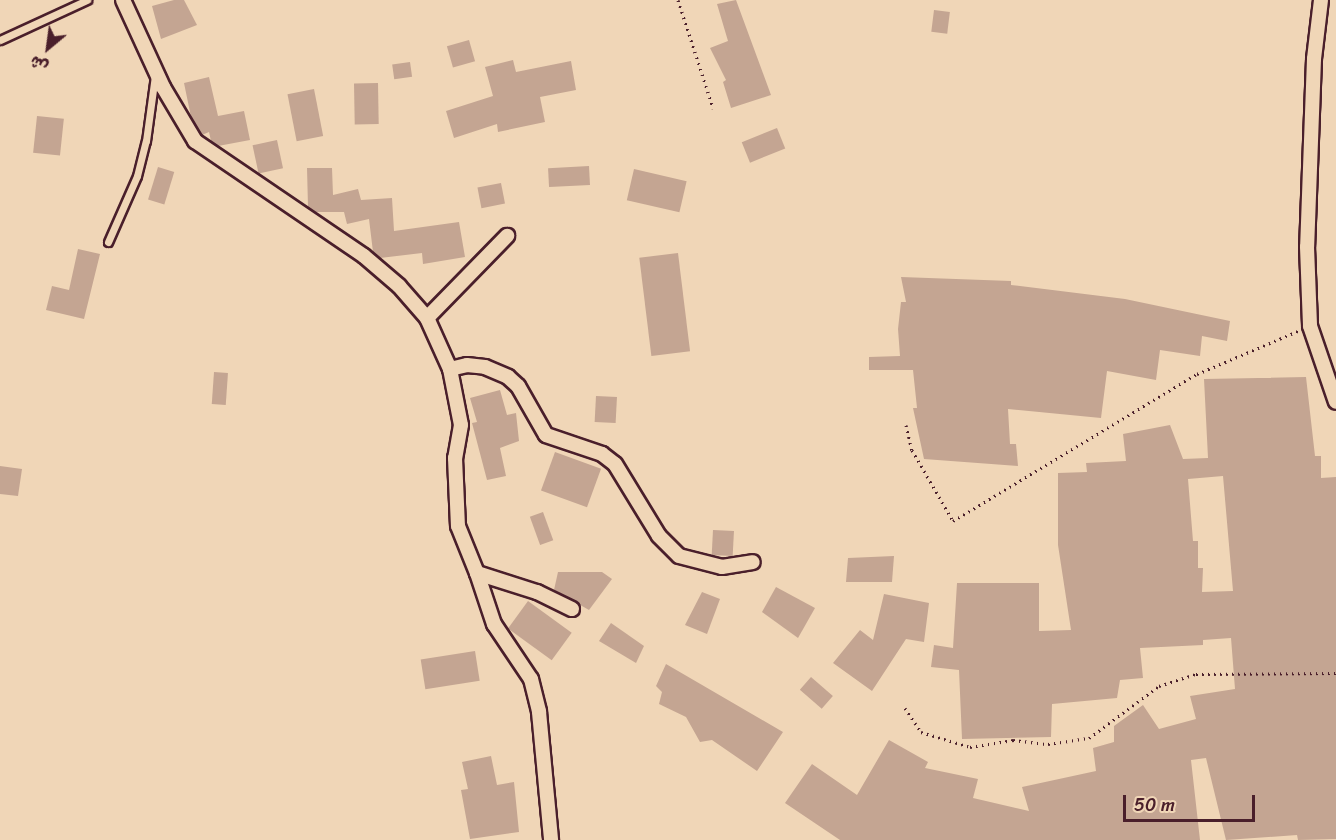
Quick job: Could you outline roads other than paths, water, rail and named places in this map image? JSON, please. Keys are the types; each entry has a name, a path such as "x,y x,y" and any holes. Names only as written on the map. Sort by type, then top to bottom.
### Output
{"street":[{"path":"123,0 155,69 195,141 364,256 399,286 427,318 450,369 461,425 455,458 458,526 494,624 531,679 538,712 551,840"},
{"path":"1321,0 1314,58 1308,224 1310,326 1336,402"},
{"path":"427,318 507,236"},
{"path":"450,369 467,365 485,367 508,377 518,386 546,435 602,454 615,464 659,536 679,556 722,567 753,562"},
{"path":"477,573 537,592 572,609"}],"lane":[{"path":"0,40 87,0"},
{"path":"108,242 132,187 146,141 155,69"}]}
